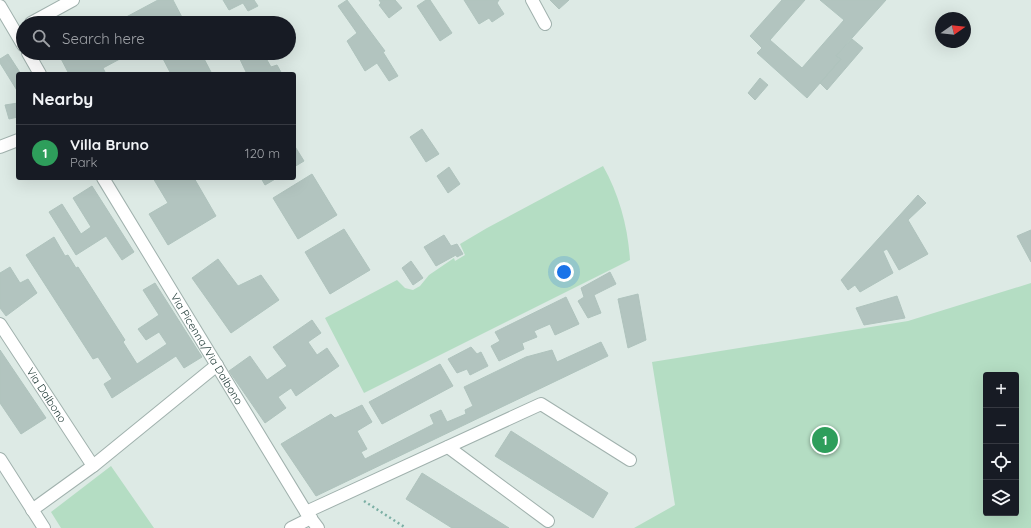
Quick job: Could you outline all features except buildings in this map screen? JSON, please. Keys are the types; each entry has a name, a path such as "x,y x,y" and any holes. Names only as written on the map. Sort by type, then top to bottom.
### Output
{"street":[{"path":"44,16 74,0"},
{"path":"532,0 545,24"},
{"path":"0,6 16,26"},
{"path":"32,60 39,72"},
{"path":"0,147 16,141"},
{"name":"Via Picenna/Via Dalbono","path":"104,180 312,520"},
{"name":"Via Dalbono","path":"0,324 93,466"},
{"path":"32,510 93,466 217,366"},
{"path":"291,528 312,520 350,492 541,404 630,460"},
{"path":"448,447 548,521"},
{"path":"0,459 44,528"}],"path":[{"path":"350,492 406,528"}],"green space":[{"path":"603,166 614,188 622,211 630,260 364,393 325,318 397,280 405,288 413,290 420,286 429,275 454,258 455,261 465,255 460,244"},
{"path":"1031,283 1031,528 634,528 675,505 652,362 908,321"},
{"path":"111,466 154,528 61,528 51,512"}],"place":[{"name":"Villa Bruno","path":"825,440"}]}
